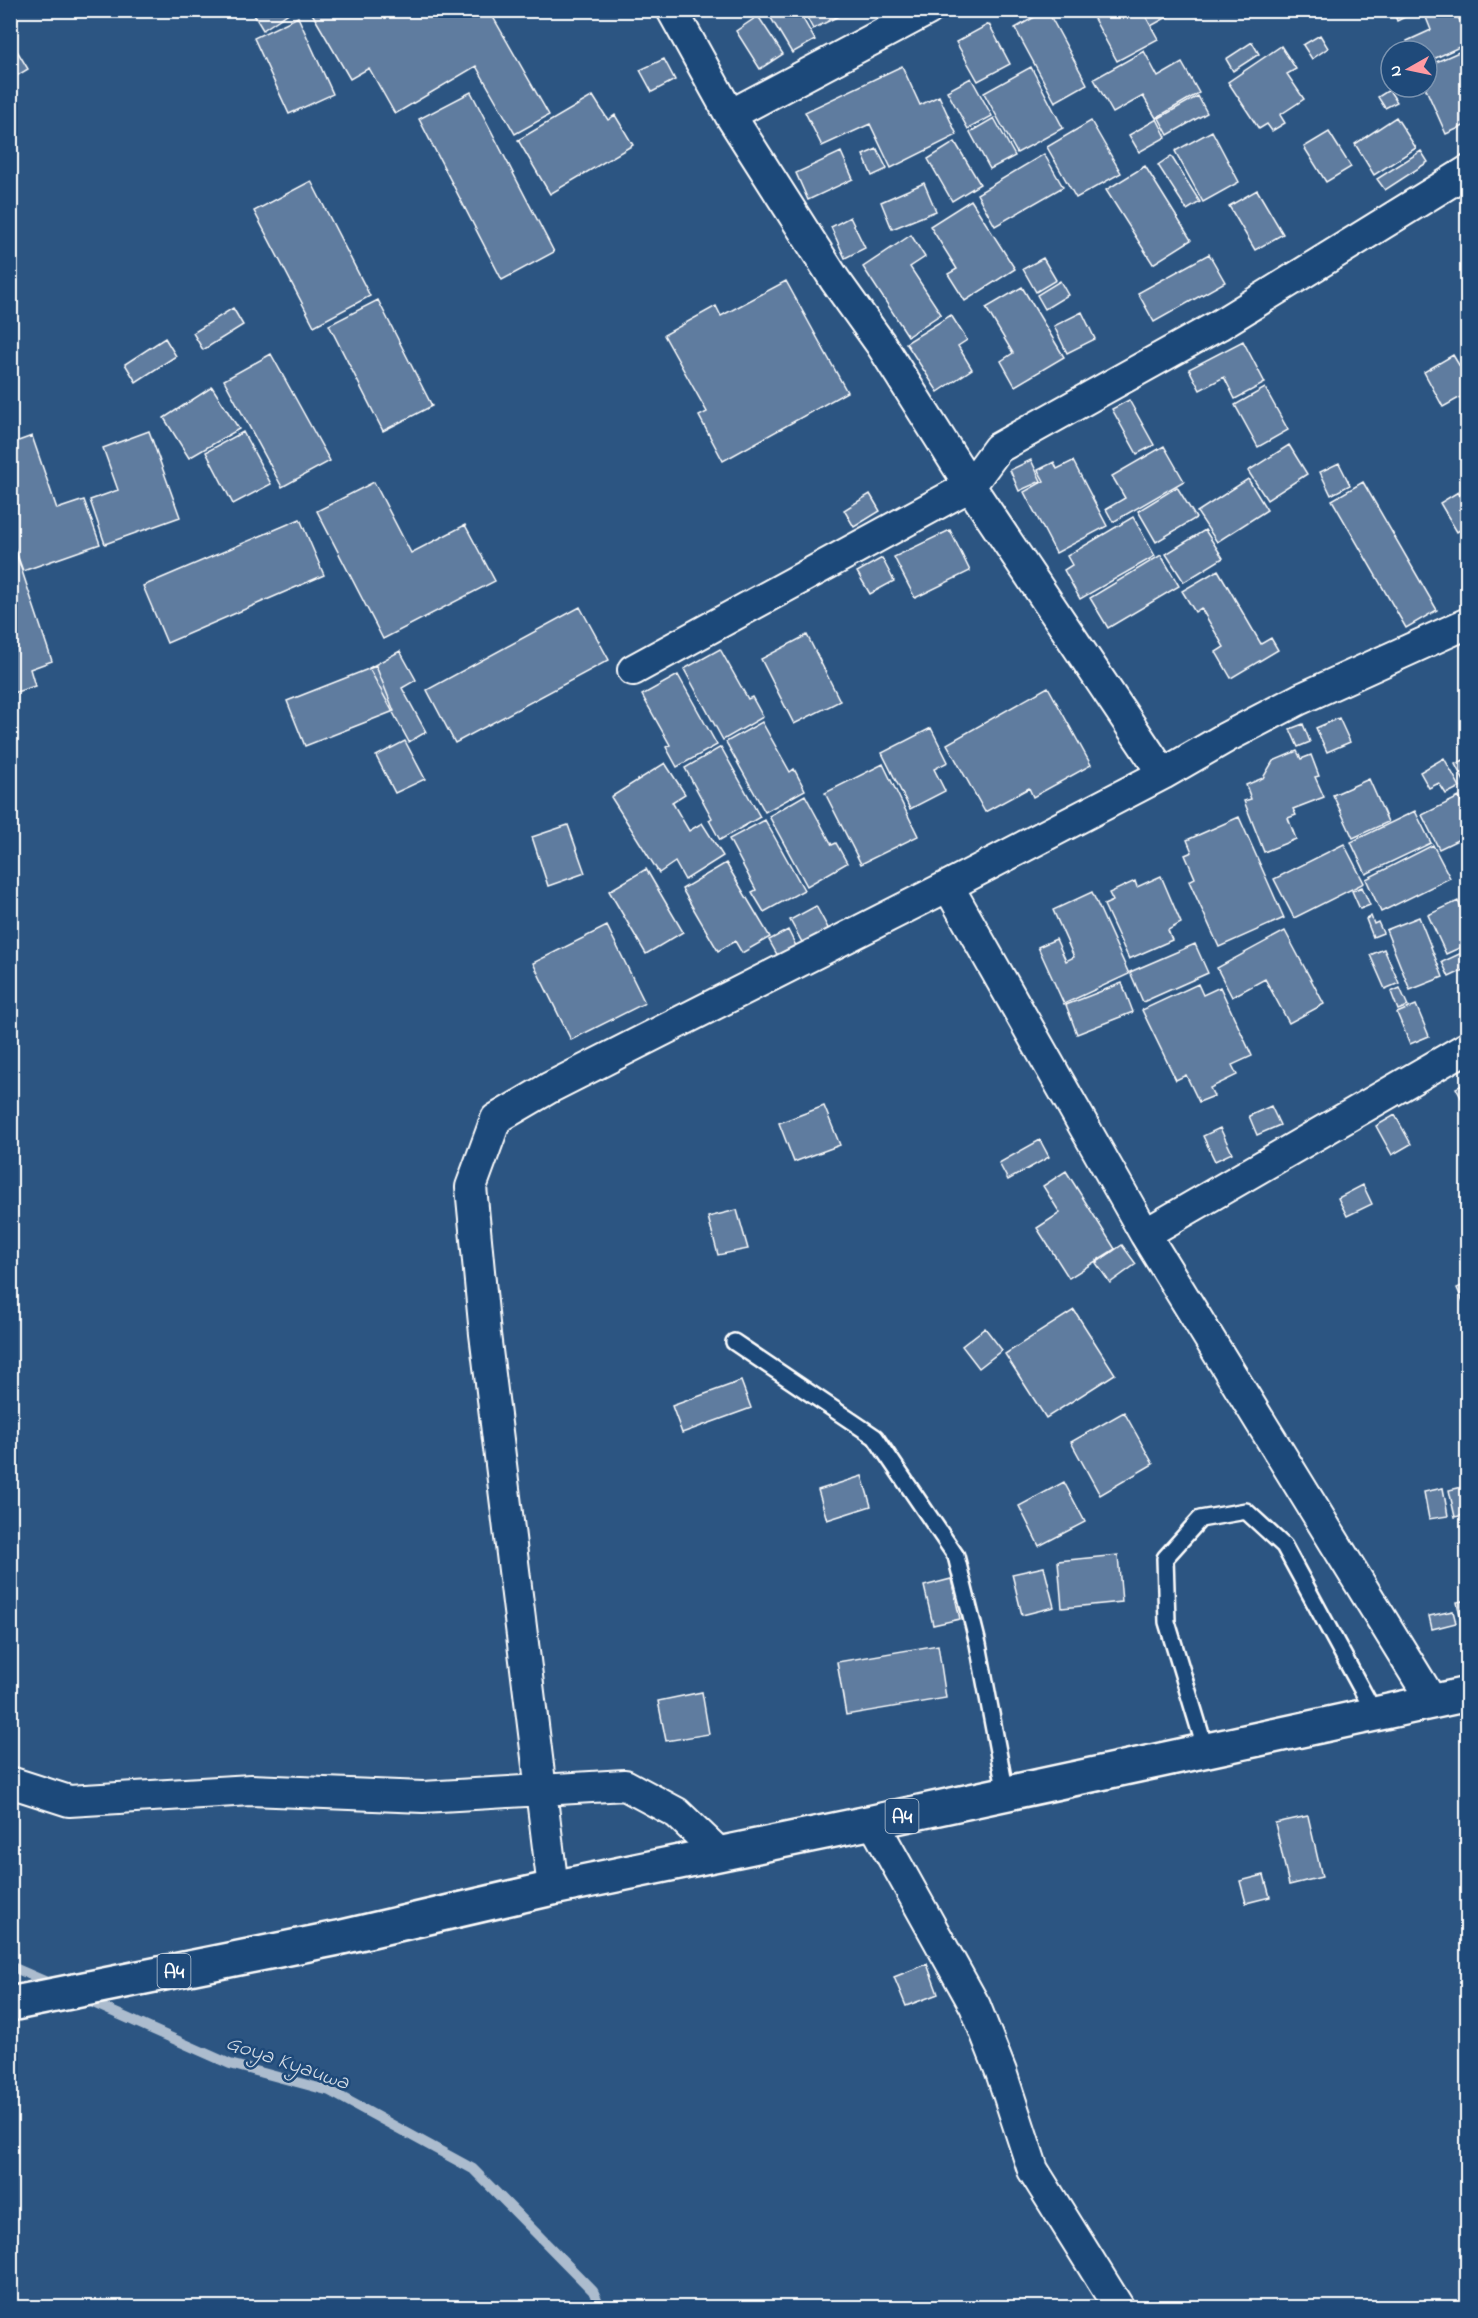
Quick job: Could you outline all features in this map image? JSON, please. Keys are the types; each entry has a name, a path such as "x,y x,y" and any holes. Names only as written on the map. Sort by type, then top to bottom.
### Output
{"highway":[{"name":"A4","path":"10,2004 338,1938 553,1888 1006,1794 1467,1694"}],"street":[{"path":"672,10 730,115 835,280 880,343 970,486 1163,774"},
{"path":"730,115 928,10"},
{"path":"633,670 970,486 998,448 1219,325 1467,171"},
{"path":"553,1888 485,1334 471,1187 496,1119 549,1088 948,886 1163,774 1300,699 1467,623"},
{"path":"948,886 1144,1234 1432,1701"},
{"path":"1144,1234 1467,1047"},
{"path":"10,1782 69,1801 251,1790 423,1797 625,1785 677,1813 720,1854"},
{"path":"873,1822 975,2006 1001,2072 1033,2170 1119,2307"}],"lane":[{"path":"734,1342 875,1437 956,1556 978,1644 1006,1794"},
{"path":"1206,1751 1167,1622 1165,1558 1200,1519 1246,1511 1284,1546 1375,1714"}],"building":[{"path":"251,10 293,10 263,30"},
{"path":"310,10 457,10 459,14 464,10 489,10 549,115 515,134 476,66 395,114 369,68 350,79"},
{"path":"737,10 750,10 741,16"},
{"path":"773,10 798,10 815,40 792,53 768,13"},
{"path":"803,10 836,10 839,16 813,29"},
{"path":"1047,10 1087,84 1055,102 1015,28"},
{"path":"1100,10 1142,10 1158,39 1117,61 1092,15"},
{"path":"1143,10 1180,10 1151,26"},
{"path":"1393,10 1419,10 1397,21"},
{"path":"1423,10 1455,10 1468,43 1439,56 1439,39 1411,39 1431,30"},
{"path":"758,16 783,54 760,69 736,31"},
{"path":"298,17 333,94 289,114 254,38"},
{"path":"989,24 1010,64 978,81 956,42"},
{"path":"1320,35 1328,48 1312,59 1303,45"},
{"path":"10,39 28,69 10,80"},
{"path":"1252,42 1259,54 1233,71 1226,59"},
{"path":"1281,46 1296,69 1287,74 1304,99 1280,115 1285,123 1272,131 1267,124 1259,129 1228,82"},
{"path":"1468,48 1468,124 1446,134 1430,99 1439,99 1439,61"},
{"path":"1144,51 1158,77 1182,63 1199,93 1156,118 1143,96 1113,113 1094,79"},
{"path":"664,59 675,80 652,92 640,70"},
{"path":"902,66 920,105 939,96 957,135 891,168 870,124 822,146 805,112"},
{"path":"1031,67 1063,128 1017,153 984,93"},
{"path":"971,78 992,116 968,129 947,91"},
{"path":"471,92 554,252 502,280 419,119"},
{"path":"593,96 608,120 615,115 633,145 550,194 518,140"},
{"path":"1198,96 1207,113 1168,135 1159,118"},
{"path":"1379,99 1395,99 1397,102 1385,108"},
{"path":"1396,117 1416,148 1374,175 1355,144"},
{"path":"994,118 1015,156 990,169 970,132"},
{"path":"1157,119 1166,137 1139,152 1129,135"},
{"path":"1091,121 1121,173 1076,198 1047,147"},
{"path":"1212,131 1239,182 1203,202 1175,151"},
{"path":"1329,132 1351,167 1326,182 1304,147"},
{"path":"955,142 980,184 952,201 928,159"},
{"path":"877,149 887,169 872,176 863,155"},
{"path":"1421,151 1428,162 1385,190 1377,179"},
{"path":"841,152 853,179 808,200 796,173"},
{"path":"1044,154 1063,187 995,226 977,194"},
{"path":"1171,156 1200,202 1187,210 1158,165"},
{"path":"1145,166 1191,240 1153,264 1106,190"},
{"path":"311,181 370,296 314,326 254,211"},
{"path":"924,183 936,211 892,229 881,202"},
{"path":"1257,190 1283,234 1255,250 1229,206"},
{"path":"971,200 1015,269 965,301 948,274 957,269 930,226"},
{"path":"850,217 865,248 845,258 831,227"},
{"path":"911,235 925,257 910,267 941,314 908,336 863,267"},
{"path":"1209,254 1225,282 1154,322 1138,293"},
{"path":"1043,258 1056,280 1036,292 1023,269"},
{"path":"786,281 847,392 723,461 699,416 707,412 664,335 716,306 721,316"},
{"path":"1060,281 1068,295 1045,309 1037,295"},
{"path":"1022,287 1064,357 1015,386 1001,361 1013,353 986,308"},
{"path":"378,300 432,406 383,431 329,325"},
{"path":"233,308 243,325 203,350 193,333"},
{"path":"1082,312 1095,339 1067,353 1054,326"},
{"path":"951,315 967,340 958,346 972,369 938,392 906,343"},
{"path":"165,338 176,356 136,382 125,364"},
{"path":"1243,341 1265,383 1235,399 1224,377 1200,390 1189,369"},
{"path":"271,354 330,461 282,487 224,380"},
{"path":"1453,355 1468,380 1468,393 1443,407 1424,372"},
{"path":"212,387 239,429 189,458 164,418"},
{"path":"1265,388 1288,430 1258,447 1235,405"},
{"path":"1129,400 1154,445 1137,454 1112,409"},
{"path":"149,431 180,517 105,544 90,500 118,490 103,448"},
{"path":"243,432 271,484 233,504 206,452"},
{"path":"32,436 57,509 84,500 100,544 23,571 10,535 10,444"},
{"path":"1289,445 1307,474 1267,500 1248,471"},
{"path":"1164,446 1184,481 1113,522 1106,509 1125,498 1112,476"},
{"path":"1031,460 1041,481 1019,491 1010,470"},
{"path":"1073,461 1107,526 1056,553 1024,492 1044,481 1038,470 1054,462 1057,469"},
{"path":"1339,463 1350,485 1331,495 1320,472"},
{"path":"1248,479 1267,510 1217,542 1197,512"},
{"path":"374,482 411,553 465,525 495,581 383,639 317,511"},
{"path":"1363,482 1437,610 1406,628 1332,500"},
{"path":"1177,487 1196,518 1156,542 1138,511"},
{"path":"1458,492 1468,508 1468,525 1457,532 1440,503"},
{"path":"870,494 880,511 854,527 844,510"},
{"path":"1133,517 1155,556 1080,599 1064,570 1072,565 1067,556"},
{"path":"300,519 324,575 167,643 143,586"},
{"path":"950,530 970,571 915,598 894,557"},
{"path":"1205,530 1223,558 1184,582 1166,554"},
{"path":"14,547 52,661 30,669 35,686 10,694 10,548"},
{"path":"1161,555 1179,586 1108,628 1090,598"},
{"path":"882,558 894,581 870,594 857,572"},
{"path":"1218,570 1261,644 1271,638 1278,650 1231,678 1216,652 1224,647 1201,608 1195,612 1182,591"},
{"path":"580,607 609,660 455,743 427,690"},
{"path":"807,635 840,701 794,724 761,659"},
{"path":"720,649 748,699 752,697 763,717 723,740 684,669"},
{"path":"400,651 416,680 402,688 426,732 409,742 369,668"},
{"path":"376,666 394,711 305,746 287,701"},
{"path":"678,675 717,745 677,767 666,747 670,745 642,695"},
{"path":"1048,687 1091,765 1033,797 1029,788 985,812 947,744"},
{"path":"1339,718 1350,742 1327,752 1316,728"},
{"path":"762,722 790,772 794,769 805,790 765,812 726,742"},
{"path":"1303,724 1310,742 1298,747 1290,729"},
{"path":"931,728 948,762 934,769 945,791 910,809 882,753"},
{"path":"405,741 425,779 395,793 376,756"},
{"path":"721,747 760,817 720,840 709,820 712,818 685,768"},
{"path":"1297,751 1301,759 1311,755 1319,776 1315,777 1324,797 1293,809 1296,815 1288,818 1296,839 1264,852 1244,801 1251,799 1246,785 1263,778 1273,761"},
{"path":"1444,758 1460,787 1446,794 1439,783 1429,788 1420,772"},
{"path":"1468,758 1468,789 1455,764"},
{"path":"665,763 685,794 672,802 689,831 702,823 723,856 685,880 675,862 659,873 611,797"},
{"path":"883,764 918,836 861,864 825,793"},
{"path":"1369,779 1388,822 1353,838 1333,795"},
{"path":"805,795 832,845 836,843 847,863 807,886 769,816"},
{"path":"1459,797 1468,815 1468,835 1439,849 1422,815"},
{"path":"1415,811 1431,843 1366,874 1351,842"},
{"path":"1239,817 1284,918 1219,947 1189,881 1195,878 1185,855 1192,852 1187,840"},
{"path":"765,820 804,890 764,912 752,892 756,890 729,839"},
{"path":"568,825 585,873 548,886 532,837"},
{"path":"1344,844 1364,883 1294,918 1274,879"},
{"path":"1433,845 1450,878 1381,912 1366,879"},
{"path":"726,863 770,937 742,953 735,941 718,951 682,889"},
{"path":"646,869 683,932 646,954 609,891"},
{"path":"1161,876 1181,923 1168,930 1172,940 1129,959 1104,905 1113,901 1109,893 1135,881 1137,887"},
{"path":"1362,887 1370,905 1360,909 1352,891"},
{"path":"1092,892 1129,974 1064,1004 1038,947 1056,939 1066,961 1074,957 1053,910"},
{"path":"1458,901 1468,922 1468,944 1446,954 1428,915"},
{"path":"816,906 829,930 803,944 790,920"},
{"path":"1371,916 1374,924 1378,922 1383,933 1373,937 1366,919"},
{"path":"1419,917 1443,977 1410,990 1386,930"},
{"path":"607,926 645,1003 571,1040 533,963"},
{"path":"788,930 797,948 779,958 769,940"},
{"path":"1285,931 1324,1004 1289,1023 1265,979 1232,997 1217,968"},
{"path":"1195,944 1208,973 1143,1002 1130,972"},
{"path":"1384,949 1399,983 1385,989 1370,955"},
{"path":"1468,950 1468,968 1449,977 1442,962"},
{"path":"1122,983 1133,1012 1077,1034 1066,1005"},
{"path":"1198,984 1203,995 1220,987 1252,1056 1232,1065 1237,1075 1210,1088 1214,1096 1199,1102 1186,1075 1176,1080 1142,1010"},
{"path":"1400,988 1408,1006 1398,1010 1391,992"},
{"path":"1416,1005 1429,1036 1410,1044 1397,1013"},
{"path":"1468,1082 1468,1097 1462,1099 1456,1088"},
{"path":"824,1106 840,1145 794,1162 779,1123"},
{"path":"1271,1106 1280,1125 1257,1135 1249,1116"},
{"path":"1395,1115 1411,1144 1392,1155 1376,1126"},
{"path":"1220,1128 1232,1153 1215,1161 1203,1136"},
{"path":"1040,1140 1049,1157 1008,1180 999,1163"},
{"path":"1066,1171 1115,1249 1069,1278 1037,1228 1060,1213 1043,1186"},
{"path":"1363,1185 1372,1204 1347,1216 1338,1198"},
{"path":"737,1210 748,1249 718,1255 708,1217"},
{"path":"1122,1245 1136,1264 1110,1283 1096,1263"},
{"path":"1468,1283 1468,1308 1466,1308 1457,1288"},
{"path":"1074,1310 1115,1374 1046,1418 1005,1354"},
{"path":"985,1328 1002,1350 979,1368 962,1346"},
{"path":"741,1381 751,1408 682,1433 672,1406"},
{"path":"1124,1412 1153,1464 1100,1495 1071,1442"},
{"path":"862,1476 871,1506 827,1520 818,1490"},
{"path":"1064,1482 1085,1522 1039,1546 1019,1506"},
{"path":"1467,1486 1468,1514 1455,1517 1449,1490"},
{"path":"1443,1488 1448,1516 1429,1519 1424,1492"},
{"path":"1118,1555 1122,1602 1062,1608 1058,1561"},
{"path":"1044,1567 1054,1607 1022,1615 1012,1574"},
{"path":"951,1579 960,1619 933,1625 924,1586"},
{"path":"1468,1600 1468,1627 1463,1628 1457,1602"},
{"path":"1453,1611 1456,1623 1432,1629 1429,1616"},
{"path":"938,1645 946,1698 846,1715 837,1662"},
{"path":"702,1692 709,1734 666,1741 658,1701"},
{"path":"1308,1816 1322,1877 1289,1885 1275,1823"},
{"path":"1264,1875 1270,1897 1246,1903 1240,1881"},
{"path":"927,1964 938,1994 906,2006 894,1977"}],"waterway":[{"name":"Goya Kyauwa","path":"10,1966 54,1985"},
{"name":"Goya Kyauwa","path":"82,1998 230,2064 330,2091 473,2169 593,2291 601,2308"}]}
